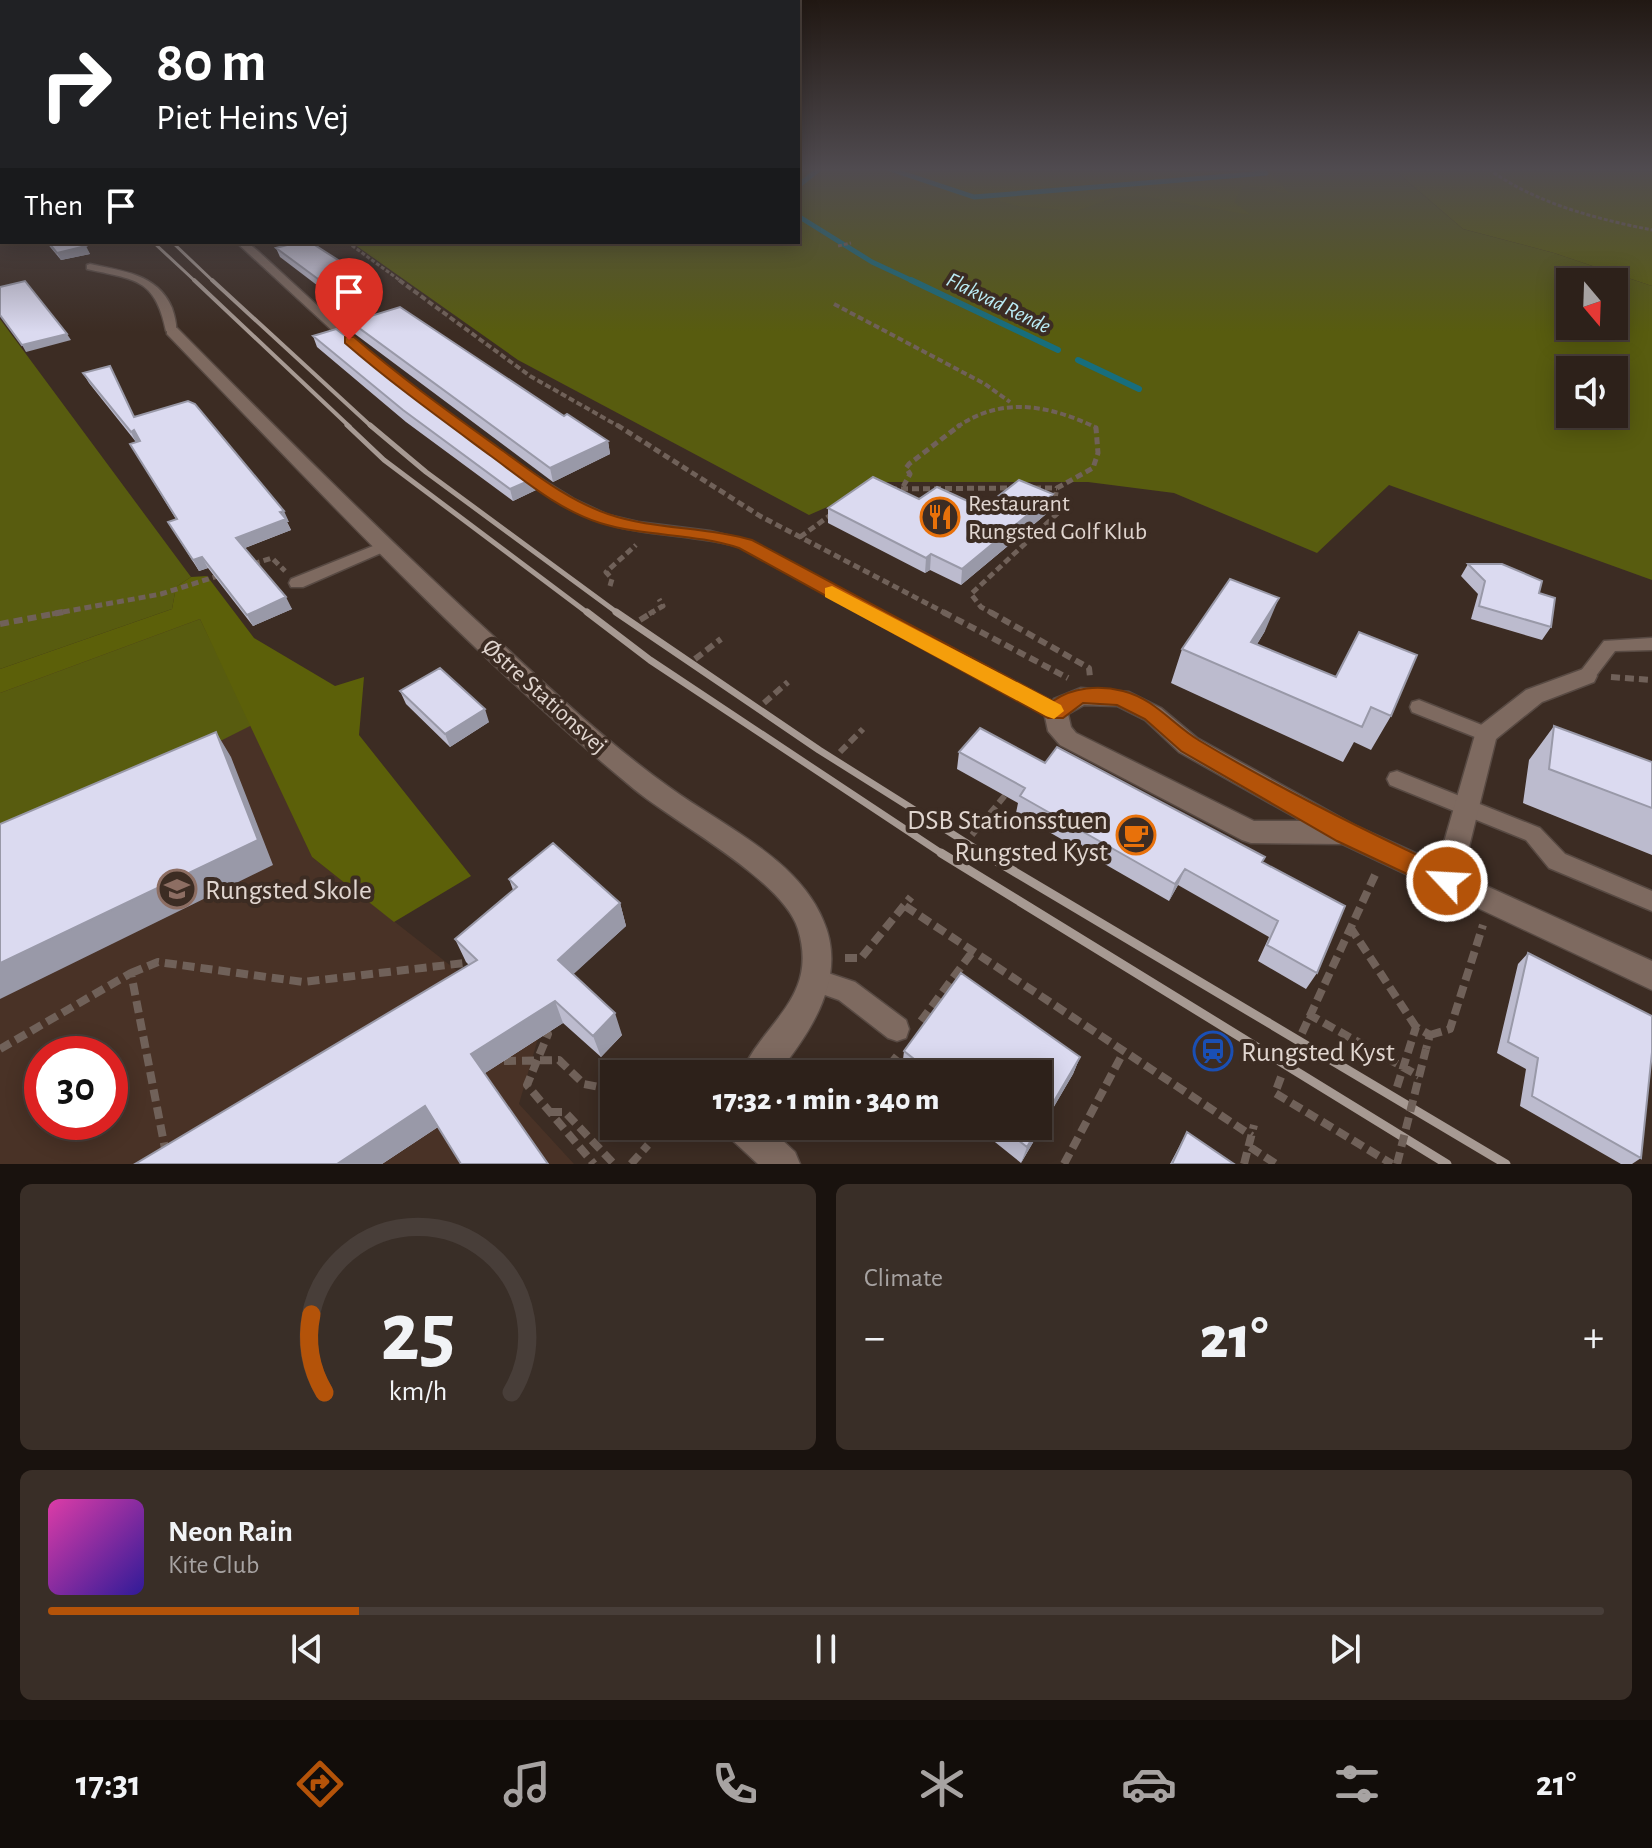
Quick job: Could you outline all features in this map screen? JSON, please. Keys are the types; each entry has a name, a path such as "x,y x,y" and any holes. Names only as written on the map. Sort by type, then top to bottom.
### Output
{"street":[{"name":"Østre Stationsvej","path":"172,331 316,474 383,547 539,694 650,788 796,896 812,925 817,970"},
{"path":"1447,881 1485,734 1534,696 1586,676"},
{"path":"1345,833 1251,832 1068,739 1060,731 1056,712 1062,705 1086,695 1121,698 1153,714 1188,745 1345,833 1652,976"},
{"path":"768,1060 802,1017 817,970"},
{"path":"757,1140 783,1164"}],"lane":[{"path":"243,244 293,284 303,300 361,350"},
{"path":"90,267 144,280 168,305 172,331"},
{"path":"510,463 561,499 604,519 719,536 745,544 1056,712"},
{"path":"297,583 383,547"},
{"path":"1586,676 1610,645 1652,644"},
{"path":"1419,707 1485,734"},
{"path":"1397,779 1533,834 1557,861 1652,901"},
{"path":"817,970 905,1035"}],"path":[{"path":"1624,223 1652,230"},
{"path":"838,246 851,243"},
{"path":"350,244 530,376 573,398 760,516 1066,675 1086,695"},
{"path":"834,304 985,384 1010,403 1074,417 1096,428 1100,455 1090,473 1057,488 1029,488"},
{"path":"893,505 910,474 906,468 913,458 938,446 949,432 1010,403"},
{"path":"880,489 1014,488"},
{"path":"1057,488 1055,498 1059,512 971,594 981,607 1089,668 1086,695"},
{"path":"800,537 844,506"},
{"path":"610,586 612,579 606,572 649,528"},
{"path":"247,566 272,558 297,583"},
{"path":"0,624 161,594 235,570"},
{"path":"640,620 663,606 659,599"},
{"path":"695,659 721,639"},
{"path":"1586,676 1652,680"},
{"path":"764,703 788,682"},
{"path":"840,752 863,729"},
{"path":"972,835 1011,788"},
{"path":"1302,1033 1308,1014 1386,852"},
{"path":"817,970 861,958 911,897"},
{"path":"1350,927 1416,1027 1430,1035 1450,1029 1491,901"},
{"path":"905,906 1252,1136"},
{"path":"893,1060 905,1035 973,951"},
{"path":"0,1049 131,973 158,962 303,982 487,960"},
{"path":"131,973 168,1164"},
{"path":"1308,1014 1419,1076"},
{"path":"538,1022 548,1034 539,1063 527,1085 594,1164"},
{"path":"1397,1087 1416,1027"},
{"path":"1281,1077 1275,1093 1394,1164 1430,1035"},
{"path":"1064,1164 1123,1053"},
{"path":"504,1061 539,1063 559,1060 584,1084 600,1087"},
{"path":"550,1112 565,1112 614,1164"},
{"path":"1244,1164 1254,1125"},
{"path":"631,1164 648,1145"},
{"path":"1250,1147 1276,1164"}],"shaded area":[{"path":"800,223 1456,223 1463,229 1599,268 1556,268 1556,340 1628,340 1628,278 1652,286 1652,580 1389,485 1317,553 1174,493 1088,482 884,482 809,515 518,360 354,244 800,244"},
{"path":"1456,223 1652,223 1652,286 1628,278 1628,268 1599,268 1463,229"},
{"path":"0,319 191,577 176,587 172,609 0,669"},
{"path":"207,576 254,638 335,686 364,677 359,735 471,876 394,922 312,857 200,619 0,693 0,669 172,609 176,587 191,577"},
{"name":"Rungsted Skole","path":"202,617 312,857 539,1035 519,1104 574,1164 0,1164 0,692"},
{"path":"200,619 252,725 107,798 0,840 0,693"}],"building":[{"path":"50,244 86,246 57,253"},
{"path":"291,244 313,244 352,269 318,279 276,248"},
{"path":"25,281 67,334 22,345 0,315 0,287"},
{"path":"400,307 564,416 567,414 608,441 550,468 351,322"},
{"path":"336,329 533,479 510,489 403,410 313,336"},
{"path":"110,366 134,417 188,401 195,404 284,511 280,512 286,519 236,538 286,597 247,615 202,557 193,560 168,522 177,519 130,444 140,441 134,430 131,432 83,373"},
{"path":"873,477 919,499 937,487 983,508 1019,480 1053,494 962,569 931,554 926,558 828,508"},
{"path":"1468,564 1502,564 1542,581 1539,593 1555,598 1551,627 1479,606 1485,581"},
{"path":"1230,579 1279,598 1251,642 1336,677 1359,632 1417,655 1391,716 1371,707 1362,727 1182,649"},
{"path":"440,668 485,709 445,734 400,691"},
{"path":"1554,726 1652,762 1652,808 1549,769"},
{"path":"980,728 1045,763 1057,747 1265,857 1262,862 1345,906 1317,973 1267,945 1278,921 1185,869 1175,884 1020,796 1025,788 959,752"},
{"path":"216,732 258,840 0,963 0,824"},
{"path":"553,843 620,903 558,960 615,1013 593,1036 555,1001 471,1054 548,1164 461,1164 425,1106 337,1164 135,1164 477,960 455,939 517,887 509,879"},
{"path":"1528,953 1652,1016 1652,1052 1641,1158 1532,1096 1538,1058 1508,1042"},
{"path":"961,973 1080,1057 1052,1105 1052,1060 915,1060 904,1051"},
{"path":"1187,1132 1234,1164 1172,1164"},
{"path":"1018,1140 1031,1140 1027,1147"}],"waterway":[{"name":"Flakvad Rende","path":"810,223 872,262 915,282"},
{"name":"Flakvad Rende","path":"911,280 1058,350"},
{"name":"Flakvad Rende","path":"1078,360 1139,389"}],"railway":[{"path":"155,244 196,282"},
{"path":"174,244 214,282"},
{"path":"194,280 350,427"},
{"path":"212,280 372,427"},
{"path":"347,425 384,460 589,614"},
{"path":"370,425 426,472 619,614"},
{"path":"587,612 650,660 944,855"},
{"path":"616,612 819,750 986,855"},
{"path":"941,853 1447,1164"},
{"path":"983,853 1506,1164"}],"slow traffic":[{"path":"832,592 1054,711"}],"place":[{"name":"Restaurant Rungsted Golf Klub","path":"940,517"},
{"name":"DSB Stationsstuen Rungsted Kyst","path":"1136,835"},
{"name":"Rungsted Skole","path":"177,889"},
{"name":"Rungsted Kyst","path":"1213,1051"}],"route":[{"path":"349,340 395,380 561,499 604,519 719,536 745,544 1056,712 1070,699 1081,696 1106,694 1121,698 1153,714 1188,745 1345,833 1447,881"}]}
